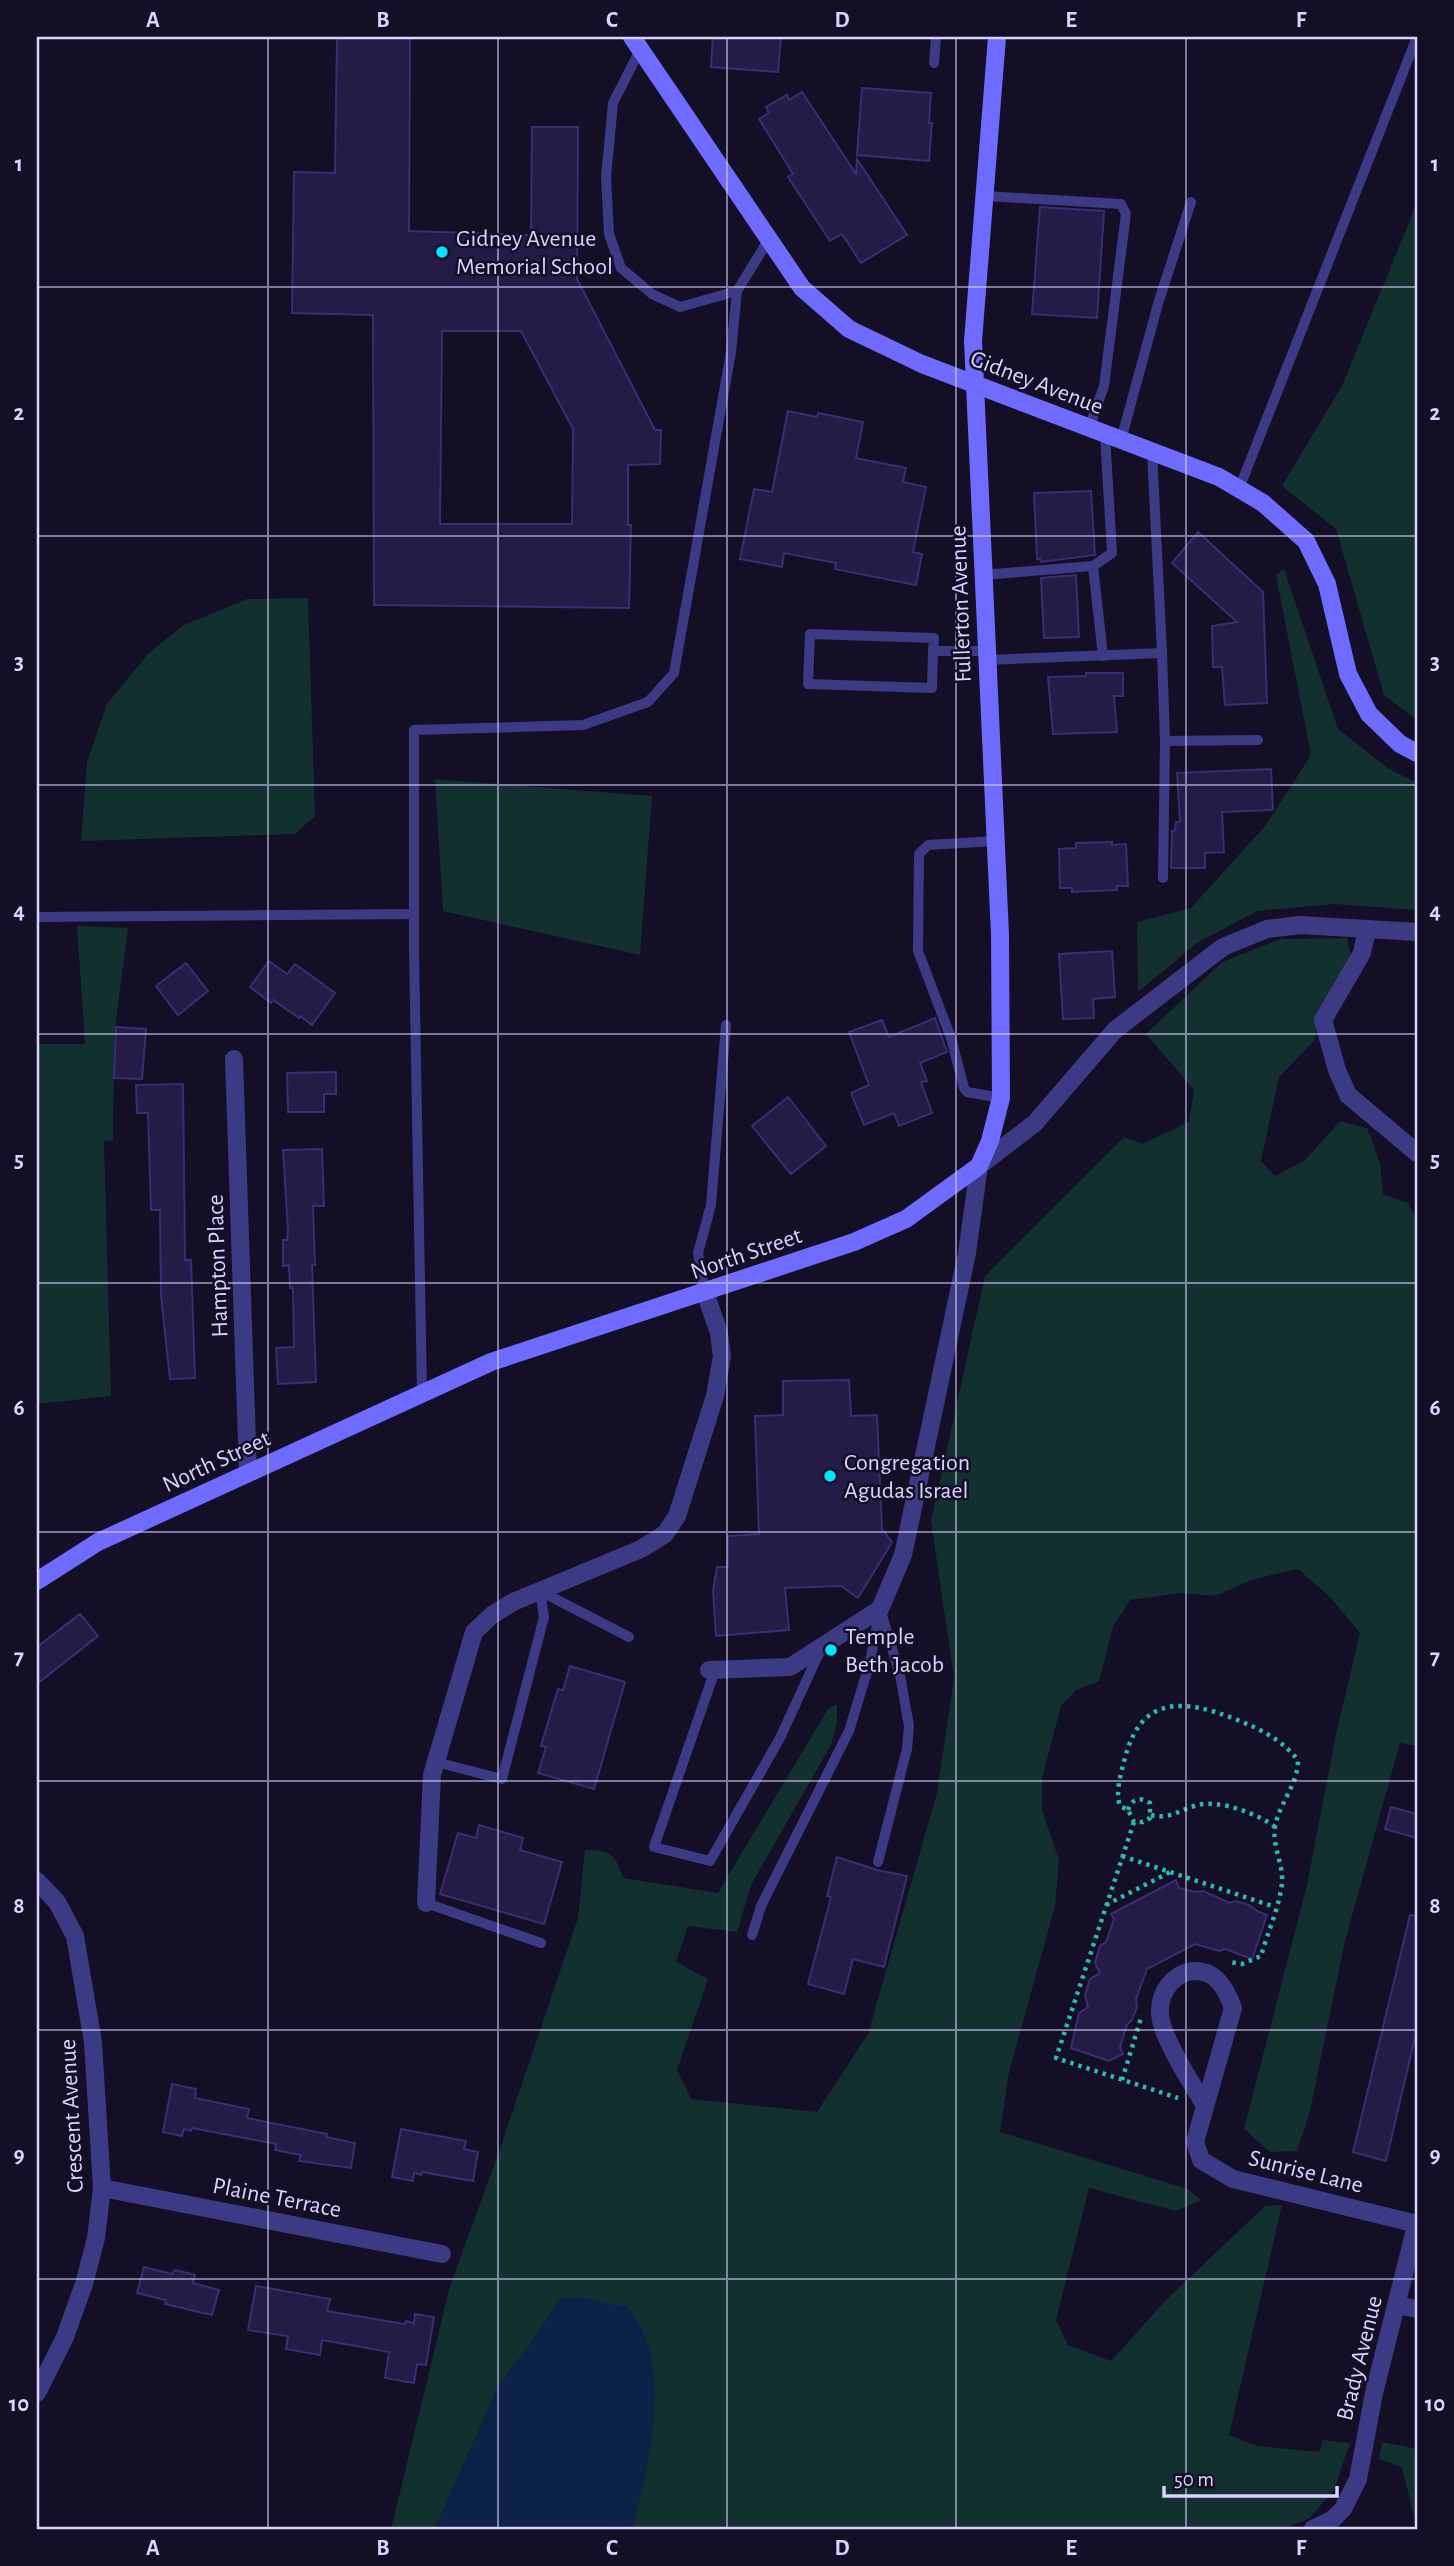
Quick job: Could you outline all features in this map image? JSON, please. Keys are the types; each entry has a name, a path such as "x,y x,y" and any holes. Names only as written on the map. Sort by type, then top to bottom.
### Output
{"street":[{"name":"Fullerton Avenue","path":"979,1166 990,1140 1001,1098 1000,935 973,341 997,37"},
{"name":"Gidney Avenue","path":"636,43 802,288 849,329 922,364 1219,477 1263,503 1306,541 1326,584 1348,674 1369,714 1400,744 1417,753"},
{"name":"North Street","path":"37,1581 98,1542 491,1362 854,1242 906,1219 1035,1123 1115,1030 1223,947 1267,929 1289,926 1417,932"},
{"path":"1367,929 1362,953 1323,1020 1337,1070 1348,1095 1417,1153"},
{"name":"Hampton Place","path":"234,1059 248,1473"},
{"path":"712,1670 790,1667 880,1609 903,1555 967,1253 979,1166"},
{"path":"426,1903 432,1775 474,1632 492,1615 513,1602 641,1549 665,1534 677,1516 715,1395 722,1356 719,1333 705,1292"},
{"name":"Crescent Avenue","path":"37,1881 57,1902 75,1936 93,2042 102,2188 96,2238 84,2284 65,2337 37,2393"},
{"name":"Sunrise Lane","path":"1205,2106 1163,2031 1160,2017 1159,2001 1165,1988 1187,1973 1204,1972 1216,1980 1228,1994 1233,2008 1195,2142 1201,2160 1233,2179 1417,2223"},
{"name":"Plaine Terrace","path":"102,2188 442,2254"},
{"name":"Brady Avenue","path":"1313,2529 1332,2520 1343,2510 1358,2479 1374,2393 1417,2223"},
{"path":"1397,2305 1417,2309"}],"lane":[{"path":"934,63 936,37"},
{"path":"1239,489 1417,37"},
{"path":"636,43 613,103 606,177 609,234 621,268 652,294 680,307 737,291"},
{"path":"983,575 1093,566 1112,553 1104,386 1126,214 1121,204 985,197"},
{"path":"1105,434 1158,304 1191,202"},
{"path":"422,1394 414,914 414,730 583,725 648,702 674,673 732,352 737,291 769,239"},
{"path":"1152,451 1165,741 1163,878"},
{"path":"1093,566 1103,656"},
{"path":"810,634 934,638 933,651 932,688 808,684 810,634"},
{"path":"933,651 987,656 1162,653"},
{"path":"1165,741 1258,740"},
{"path":"996,841 928,845 919,854 918,951 951,1038 964,1088 967,1092 1001,1098"},
{"path":"37,917 72,919 414,914"},
{"path":"705,1292 698,1254 711,1205 726,1025"},
{"path":"540,1591 629,1637"},
{"path":"436,1762 502,1779 544,1616 540,1591"},
{"path":"878,1862 907,1749 909,1726 900,1675 880,1609"},
{"path":"752,1935 761,1906 849,1731 870,1662 880,1609"},
{"path":"712,1670 654,1847 710,1861 780,1738 822,1647"},
{"path":"426,1903 541,1943"}],"path":[{"path":"1186,2106 1178,2098 1056,2058 1134,1822 1128,1810 1120,1806 1118,1800 1128,1745 1137,1727 1150,1714 1169,1705 1192,1705 1260,1729 1287,1746 1298,1760 1298,1774 1275,1827 1282,1883 1261,1956 1242,1964 1225,1961"},
{"path":"1128,1810 1131,1803 1137,1799 1150,1803 1150,1818 1143,1822 1134,1822"},
{"path":"1151,1815 1160,1818 1214,1802 1226,1804 1275,1827"},
{"path":"1122,1856 1276,1907"},
{"path":"1106,1905 1170,1872"}],"green space":[{"path":"1417,203 1417,720 1384,695 1336,529 1282,486 1342,386"},
{"path":"1284,569 1338,729 1389,769 1417,783 1417,910 1335,904 1257,911 1197,943 1138,992 1137,922 1191,908 1266,825 1311,755 1276,575"},
{"path":"308,598 315,816 295,834 81,841 87,762 107,704 148,654 182,626 247,599"},
{"path":"435,779 652,796 640,955 443,911"},
{"path":"77,926 128,928 114,1037 113,1140 104,1141 111,1396 37,1404 37,1044 85,1044"},
{"path":"1347,938 1351,956 1318,1015 1315,1040 1279,1077 1261,1161 1275,1176 1304,1161 1340,1121 1367,1128 1380,1163 1383,1194 1408,1203 1417,1220 1417,1746 1400,1743 1345,1941 1309,2115 1297,2151 1270,2152 1244,2129 1307,1885 1336,1734 1360,1633 1330,1597 1298,1569 1254,1579 1215,1596 1181,1593 1130,1600 1113,1627 1099,1681 1076,1690 1061,1706 1042,1778 1042,1810 1059,1860 1055,1906 1009,2072 1000,2132 1188,2189 1201,2200 1176,2211 1089,2188 1056,2320 1068,2345 1111,2361 1167,2299 1265,2206 1282,2205 1229,2435 1257,2446 1319,2452 1323,2440 1350,2443 1334,2490 1310,2518 1283,2529 632,2529 647,2467 655,2396 648,2345 559,2299 538,2333 498,2387 435,2529 391,2529 450,2286 500,2149 578,1918 585,1850 606,1852 614,1858 623,1878 718,1893 828,1709 837,1704 837,1723 831,1745 751,1885 737,1932 688,1926 676,1962 708,1979 677,2070 691,2099 817,2112 868,2034 937,1793 954,1678 931,1521 985,1276 1124,1137 1142,1144 1189,1122 1194,1090 1146,1034 1222,962 1280,939"},
{"path":"1382,2442 1417,2449 1417,2529 1402,2467 1379,2459"}],"water":[{"path":"577,2297 629,2307 648,2346 655,2392 652,2438 632,2529 435,2529 498,2387 538,2333 559,2299"}],"building":[{"path":"713,37 781,37 778,72 711,67"},
{"path":"337,38 410,38 409,231 531,235 532,127 578,127 577,279 655,430 661,430 660,464 628,465 628,525 631,525 629,608 374,605 373,315 292,313 294,172 335,173","holes":["442,331 521,331 573,429 572,524 440,524"]},
{"path":"862,88 931,93 929,161 857,155"},
{"path":"802,92 856,174 857,159 907,235 861,263 842,234 830,241 788,177 793,174 759,119 769,113 766,107 787,95 789,100"},
{"path":"1040,207 1104,211 1097,318 1032,314"},
{"path":"788,411 817,417 818,413 863,422 856,458 906,468 903,482 926,487 913,552 922,554 916,585 835,569 836,563 784,553 782,567 740,559 754,489 772,492"},
{"path":"1091,491 1095,555 1041,562 1037,559 1034,493"},
{"path":"1198,532 1263,592 1267,703 1225,705 1222,667 1213,667 1212,626 1237,622 1172,563"},
{"path":"1076,575 1079,637 1044,638 1041,578"},
{"path":"1086,673 1123,673 1123,696 1114,696 1117,732 1053,734 1048,677 1086,676"},
{"path":"1271,769 1273,810 1222,812 1224,852 1205,853 1205,868 1171,868 1172,831 1175,830 1176,822 1180,822 1177,773"},
{"path":"1112,842 1112,845 1126,844 1128,886 1117,886 1117,890 1072,892 1072,888 1060,888 1059,849 1076,848 1076,843"},
{"path":"1112,951 1115,997 1093,999 1094,1018 1063,1019 1059,954"},
{"path":"269,961 287,974 295,964 335,993 312,1025 273,1000 271,1003 250,987"},
{"path":"186,963 208,991 178,1015 156,986"},
{"path":"935,1018 947,1052 920,1063 927,1081 921,1082 932,1113 899,1126 894,1113 864,1125 851,1093 869,1085 849,1032 882,1020 889,1037"},
{"path":"116,1027 146,1029 142,1079 114,1078"},
{"path":"336,1072 336,1094 324,1094 324,1112 288,1112 287,1073"},
{"path":"183,1084 185,1260 191,1260 195,1378 170,1379 161,1296 160,1210 151,1210 148,1113 137,1113 136,1085"},
{"path":"788,1097 826,1146 791,1174 752,1126"},
{"path":"322,1149 324,1206 313,1206 316,1382 278,1384 276,1348 294,1347 293,1288 290,1288 289,1265 283,1266 283,1240 287,1240 288,1231 283,1150"},
{"path":"849,1380 851,1416 877,1415 882,1529 892,1542 858,1598 841,1586 785,1588 789,1630 716,1636 713,1590 717,1567 728,1567 728,1536 759,1534 755,1416 783,1415 783,1381"},
{"path":"80,1614 98,1636 37,1684 37,1647"},
{"path":"570,1666 625,1682 594,1789 538,1773 546,1747 541,1746 558,1689 563,1690"},
{"path":"1391,1807 1417,1814 1417,1838 1385,1829"},
{"path":"479,1825 523,1838 520,1850 562,1862 544,1924 440,1894 458,1833 476,1838"},
{"path":"837,1857 907,1876 884,1967 853,1959 844,1994 808,1984 831,1897 827,1896"},
{"path":"1176,1880 1179,1888 1203,1891 1230,1903 1236,1901 1267,1915 1252,1959 1225,1949 1219,1951 1195,1944 1147,1969 1136,1999 1137,2007 1127,2025 1120,2047 1123,2054 1109,2061 1071,2048 1079,2013 1088,2007 1085,1995 1090,1979 1100,1973 1095,1963 1100,1946 1106,1942 1114,1919 1111,1914"},
{"path":"1410,1915 1417,1916 1417,2029 1386,2161 1353,2152"},
{"path":"172,2084 196,2089 195,2098 249,2109 247,2118 327,2134 326,2137 355,2143 351,2168 299,2161 301,2155 275,2150 276,2144 192,2128 191,2131 184,2129 182,2136 163,2132"},
{"path":"401,2129 466,2141 464,2149 478,2152 473,2181 422,2172 421,2175 414,2173 413,2181 392,2177"},
{"path":"144,2267 172,2274 175,2270 195,2275 193,2283 219,2290 212,2315 165,2304 166,2300 137,2293"},
{"path":"256,2286 330,2299 327,2311 405,2324 406,2321 414,2323 415,2314 434,2317 426,2365 417,2364 414,2383 385,2378 389,2352 322,2340 320,2355 286,2349 288,2336 248,2330"}],"place":[{"name":"Gidney Avenue Memorial School","path":"442,252"},
{"name":"Congregation Agudas Israel","path":"830,1476"},
{"name":"Temple Beth Jacob","path":"831,1650"}]}
